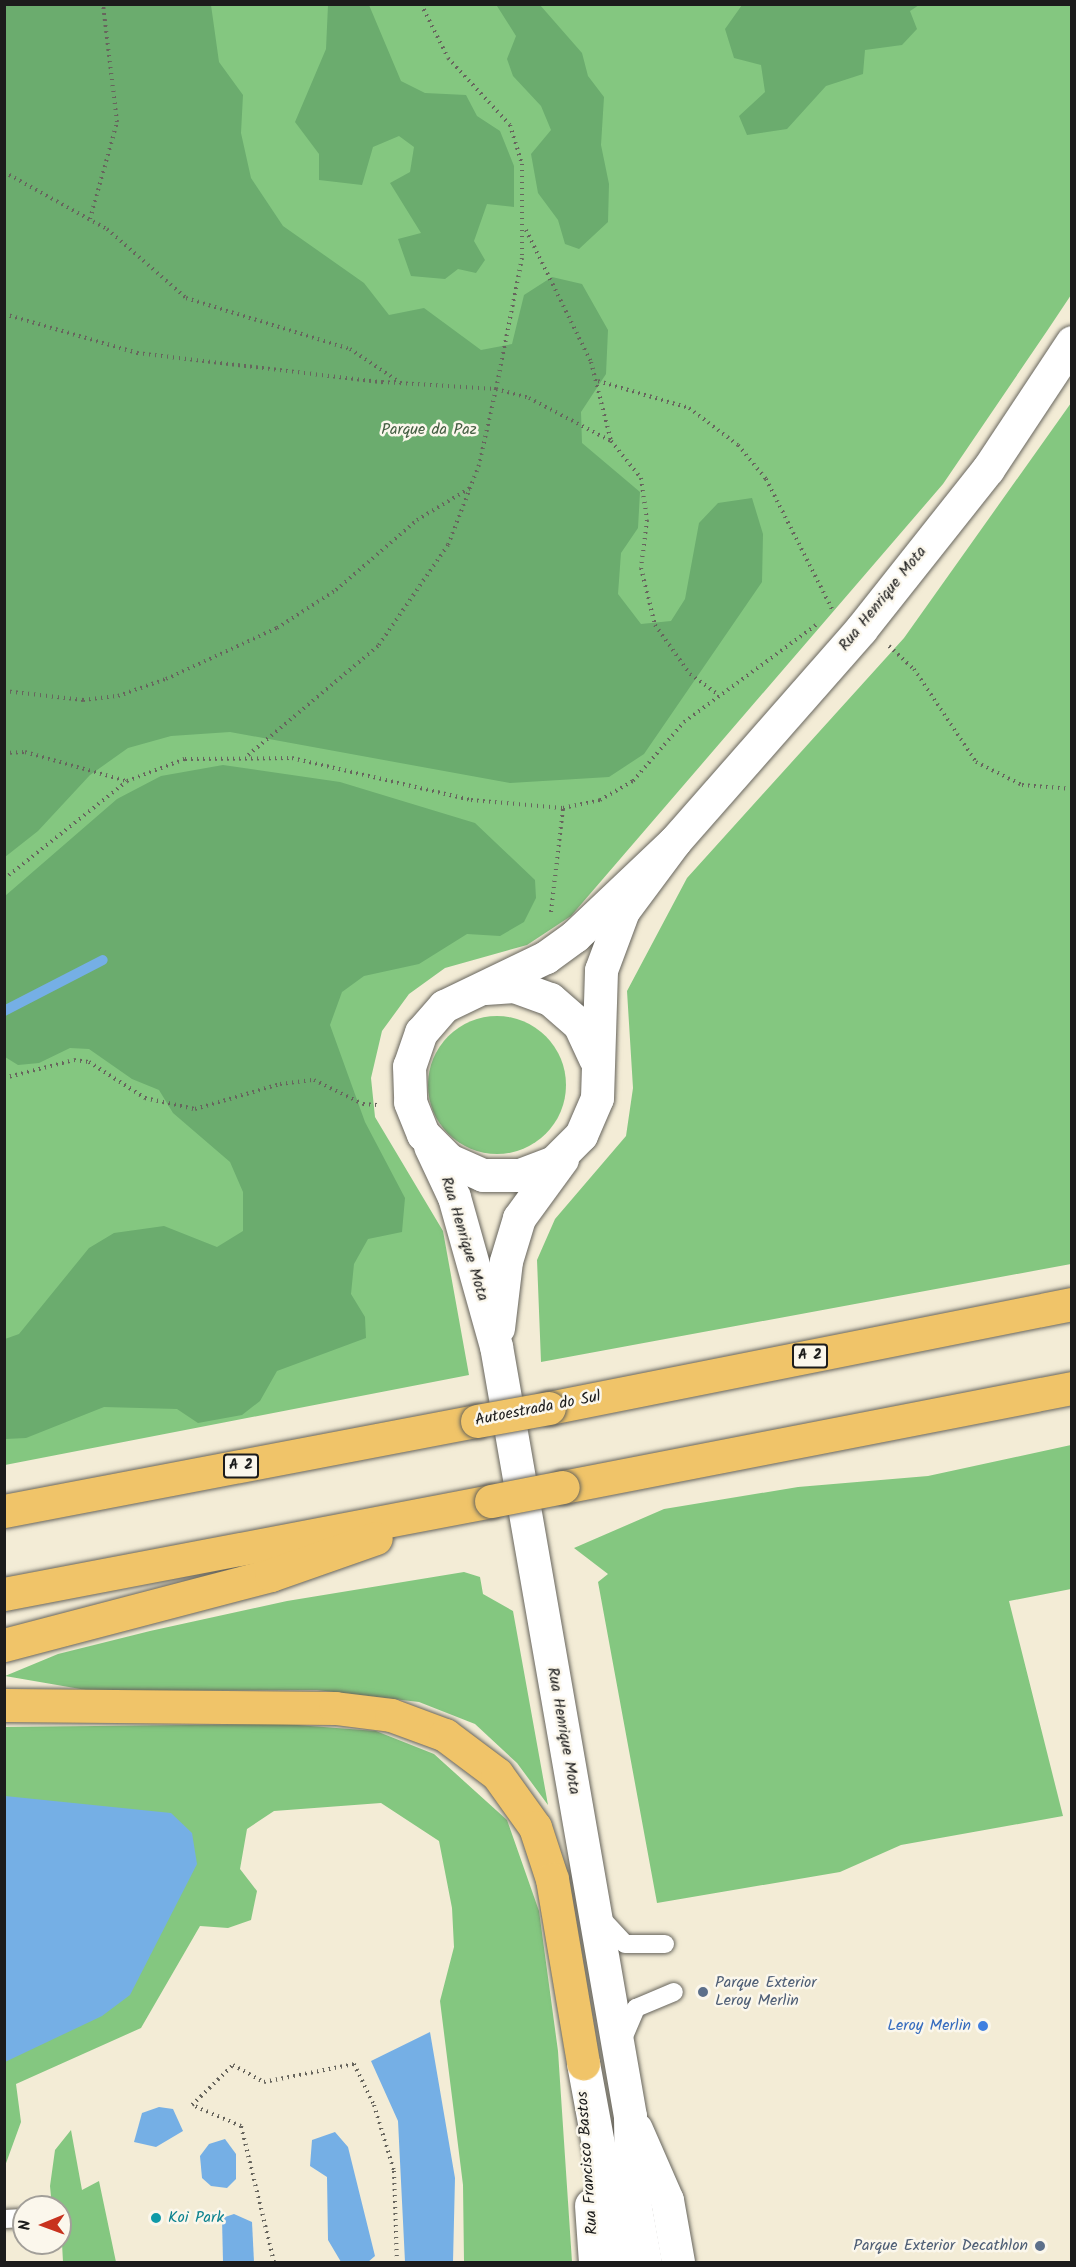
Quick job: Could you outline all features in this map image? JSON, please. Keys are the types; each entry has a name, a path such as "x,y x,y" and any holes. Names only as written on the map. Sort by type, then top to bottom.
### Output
{"highway":[{"name":"Autoestrada do Sul","path":"4,1511 549,1408 1071,1304"},
{"path":"4,1594 1071,1388"},
{"path":"4,1645 314,1562 435,1512"},
{"path":"4,1705 335,1708 390,1715 445,1735 497,1774 535,1827 552,1878 583,2063"}],"street":[{"name":"Rua Henrique Mota","path":"675,841 925,549 988,469 1071,342"},
{"path":"675,841 623,911 607,951 597,1003 598,1078 591,1117 568,1150 537,1170 492,1176 449,1160 423,1134 410,1101 413,1048 444,1006 575,936 675,841"},
{"path":"476,990 514,986 550,999 579,1024 598,1078"},
{"name":"Rua Henrique Mota","path":"423,1134 454,1197 496,1346 630,2116 631,2185 645,2262"},
{"name":"Rua Henrique Mota","path":"496,1346 501,1288 519,1218 568,1150"},
{"path":"583,2063 620,2262"},
{"name":"Rua Francisco Bastos","path":"583,2063 595,2262"},
{"name":"Rua Henrique Mota","path":"630,2116 668,2200 678,2262"}],"lane":[{"path":"593,1906 625,1944 665,1944"},
{"path":"619,2054 636,2008 674,1992"}],"path":[{"path":"90,219 117,122 103,4"},
{"path":"247,756 378,646 448,545 470,488 496,389 525,229 522,164 510,125 448,58 422,4"},
{"path":"4,172 90,219 186,298 350,349 401,383"},
{"path":"525,229 598,381 611,441"},
{"path":"4,314 137,353 401,383 496,389 529,398 611,441 641,478 648,520 641,568 655,625 690,674 719,695"},
{"path":"4,879 127,781 184,759 247,756 333,766 471,800 563,808 600,800 633,781 684,722 719,695 746,682 804,632 836,618 766,479 738,445 689,408 598,381"},
{"path":"4,691 83,700 118,696 166,679 278,628 336,590 417,520 470,488"},
{"path":"893,650 914,669 976,762 1022,785 1071,789"},
{"path":"4,753 25,752 127,781"},
{"path":"550,923 563,808"},
{"path":"4,1078 74,1060 89,1062 145,1098 195,1109 280,1084 314,1080 363,1104 376,1105"},
{"path":"274,2262 242,2126 192,2105 233,2065 264,2082 354,2064 374,2105 393,2171 398,2262"}],"green space":[{"path":"5,4 211,5 219,62 243,95 241,133 251,178 283,226 364,283 389,315 424,308 481,350 512,344 524,295 552,277 582,284 608,330 606,374 581,412 582,443 640,492 638,528 621,553 618,594 641,624 671,621 685,599 699,523 718,503 752,498 763,534 762,582 644,754 609,777 510,783 230,732 171,736 128,748 90,775 38,831 5,857"},
{"name":"Parque da Paz","path":"5,5 1071,5 1071,295 943,484 571,916 527,945 445,968 409,994 382,1031 371,1078 375,1117 443,1231 469,1375 5,1465"},
{"path":"328,5 369,5 401,81 425,93 466,95 477,116 500,131 514,166 514,207 487,204 474,241 485,260 476,273 458,269 445,279 411,276 398,239 421,233 390,183 410,172 414,147 399,136 373,147 362,185 319,180 319,154 295,122 326,49"},
{"path":"540,5 582,53 588,76 604,97 601,145 609,184 608,222 579,249 565,244 558,220 538,193 531,154 551,130 541,106 513,76 507,59 516,36 497,6"},
{"path":"742,5 919,5 910,11 917,29 902,45 865,50 863,74 826,86 787,129 747,135 739,116 765,92 761,65 734,58 725,29"},
{"path":"1071,403 1071,1264 541,1362 537,1260 555,1219 626,1136 633,1088 627,991 687,878 904,638"},
{"path":"223,765 340,782 475,823 535,880 536,898 524,922 500,936 467,934 419,964 364,976 342,992 330,1025 365,1122 405,1198 402,1232 368,1239 354,1264 351,1294 365,1317 366,1338 277,1371 260,1401 242,1415 198,1423 177,1409 104,1407 26,1438 5,1439 5,1339 19,1334 89,1248 114,1233 164,1226 217,1247 243,1231 243,1192 230,1162 173,1113 159,1090 132,1079 89,1049 70,1048 39,1063 18,1065 5,1057 5,896 117,799 161,776"},
{"path":"497,1016 523,1021 546,1036 561,1059 566,1085 561,1111 546,1134 523,1149 497,1154 471,1149 448,1134 433,1111 428,1085 433,1059 448,1036 471,1021"},
{"path":"1071,1445 1071,1589 1009,1601 1063,1816 901,1845 840,1872 657,1903 598,1582 608,1574 574,1548 664,1509 798,1487 928,1476"},
{"path":"464,1572 480,1577 483,1594 513,1611 548,1805 517,1763 475,1724 419,1702 317,1690 92,1691 5,1676 58,1654 150,1631 287,1601"},
{"path":"284,1724 376,1731 434,1754 507,1820 539,1911 558,2051 572,2262 464,2262 463,2185 440,2001 454,1947 452,1908 439,1841 381,1803 274,1811 247,1829 240,1869 257,1891 251,1920 228,1928 200,1926 141,2028 16,2084 21,2122 5,2166 5,1727"},
{"path":"71,2130 82,2190 99,2181 116,2262 63,2262 63,2255 72,2255 72,2195 51,2195 55,2150"}],"water":[{"path":"5,1796 171,1813 192,1833 197,1864 130,1995 102,2016 5,2062"},
{"path":"430,2032 455,2178 453,2262 405,2262 398,2121 371,2061"},
{"path":"159,2107 173,2109 183,2131 156,2147 134,2142 142,2113"},
{"path":"335,2132 348,2147 375,2256 368,2262 341,2262 328,2240 327,2177 310,2166 312,2140"},
{"path":"225,2139 236,2154 236,2179 227,2188 211,2186 202,2178 200,2156 209,2144"},
{"path":"234,2214 252,2222 254,2262 223,2262 222,2218"}],"waterway":[{"path":"4,1011 103,960"}],"place":[{"name":"Parque Exterior Leroy Merlin","path":"703,1992"},
{"name":"Leroy Merlin","path":"983,2026"},
{"name":"Koi Park","path":"156,2218"},
{"name":"Parque Exterior Decathlon","path":"1040,2246"}]}
